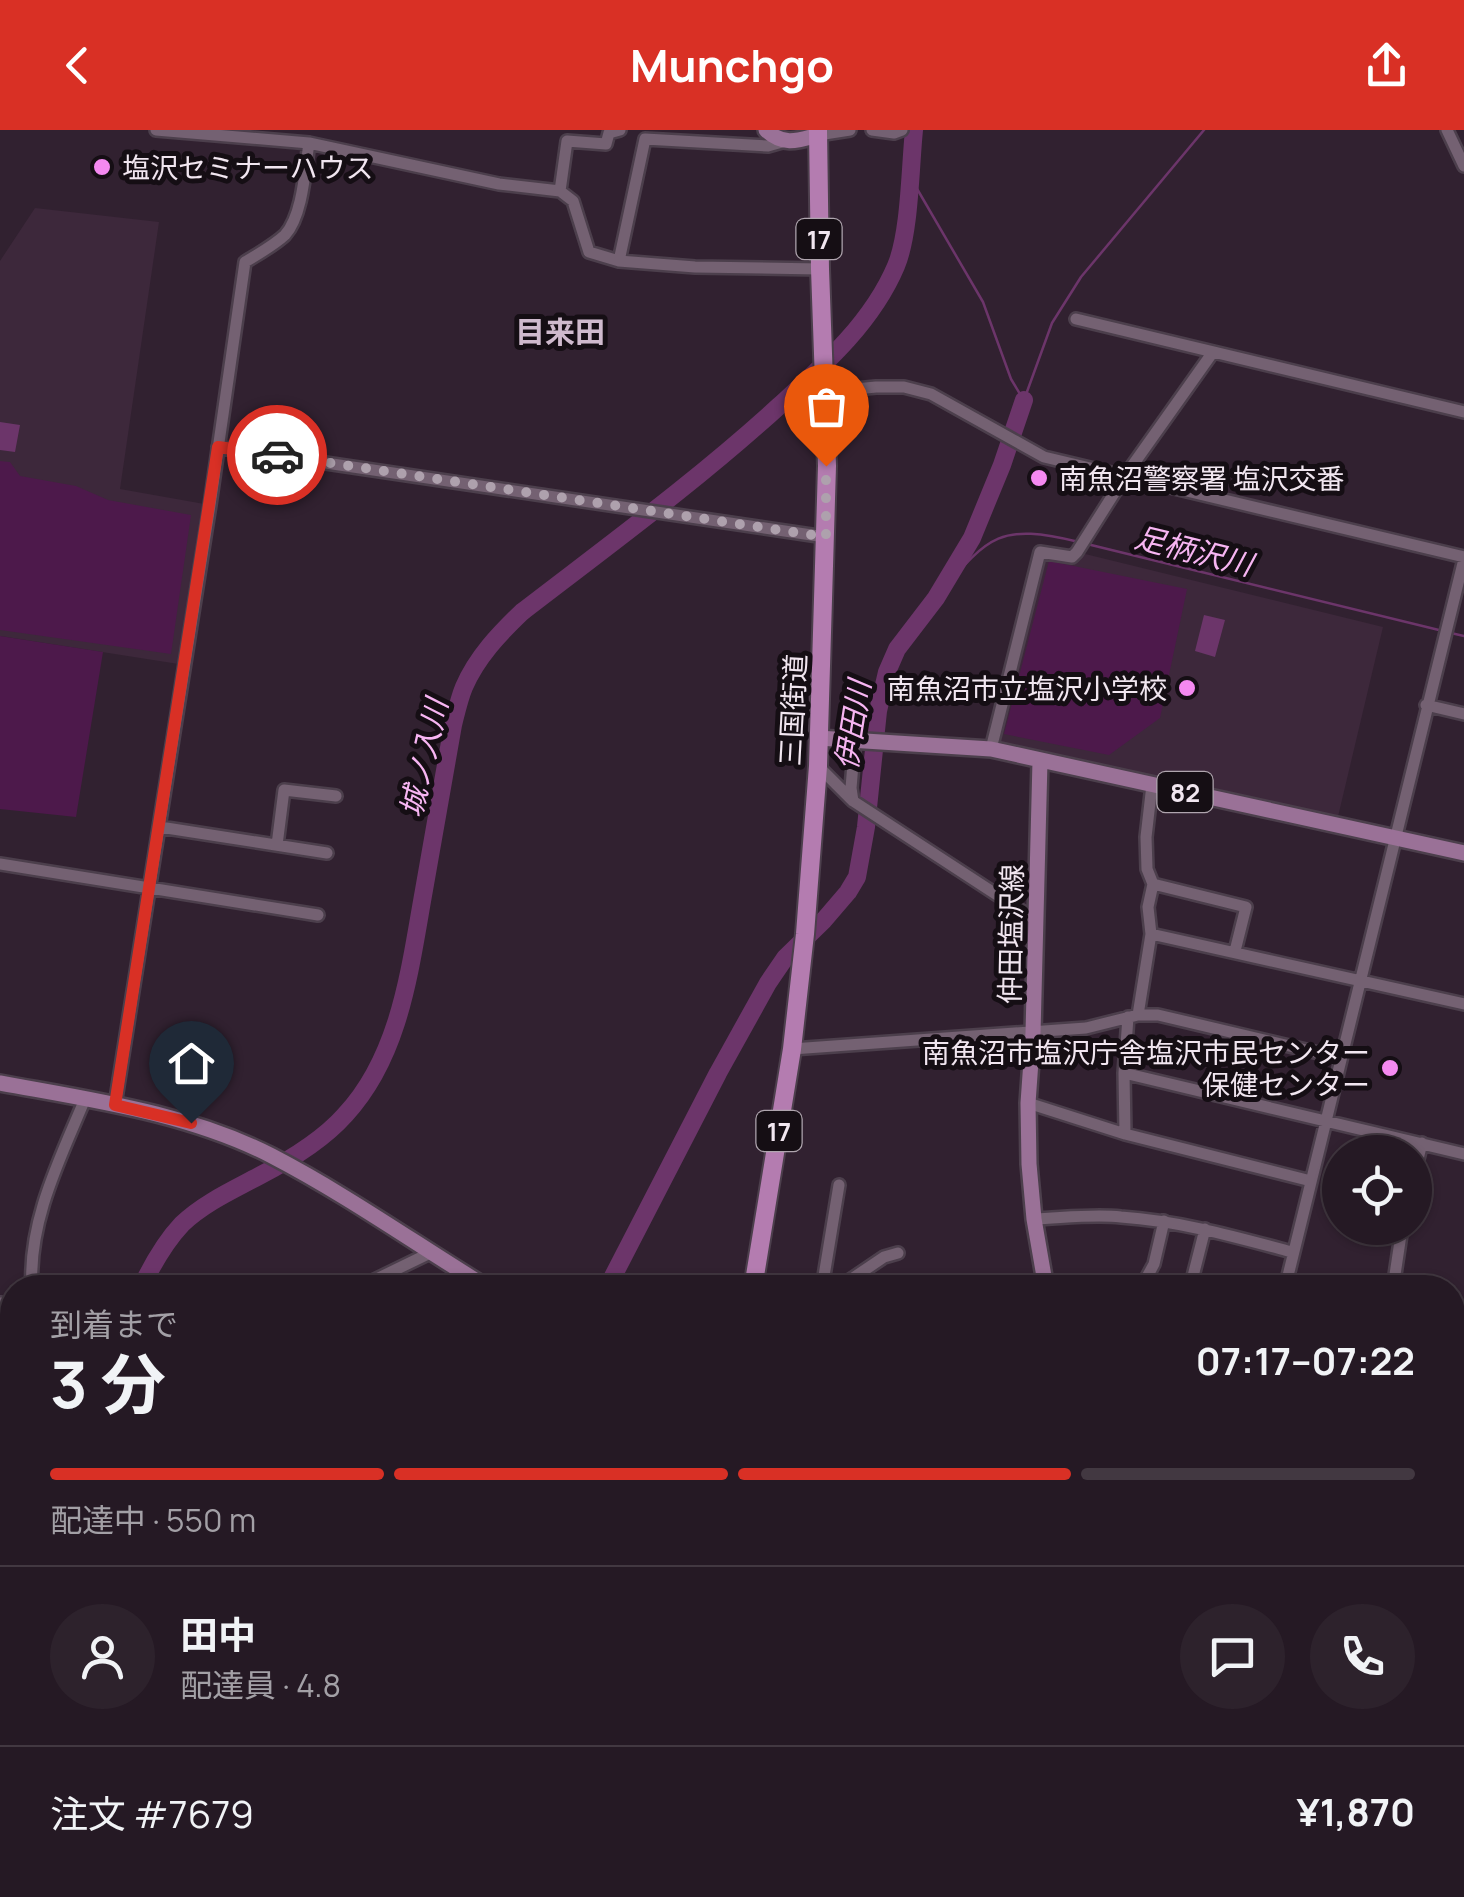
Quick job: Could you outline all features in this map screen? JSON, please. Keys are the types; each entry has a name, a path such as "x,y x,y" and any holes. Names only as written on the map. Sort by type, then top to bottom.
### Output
{"highway":[{"name":"三国街道","path":"755,1275 792,1049 818,766 826,537 818,132"}],"main road":[{"path":"766,130 782,142 818,132"},
{"name":"82","path":"818,738 992,749 1460,852"},
{"name":"仲田塩沢線","path":"1040,761 1028,1103 1034,1220 1044,1275"},
{"path":"0,1083 191,1123 270,1155 467,1275"}],"street":[{"path":"156,130 309,143 499,184 560,191 573,201 589,252 619,260 695,267 820,270"},
{"path":"560,191 567,141 606,144 609,133 620,130"},
{"path":"818,132 850,130"},
{"path":"872,130 898,131"},
{"path":"1446,130 1464,166"},
{"path":"619,260 645,139 768,146 782,142"},
{"path":"115,1105 244,262 288,232 297,215 309,143"},
{"path":"1076,318 1464,412"},
{"path":"992,749 1040,552 1072,557 1077,552 1125,476 1213,352"},
{"path":"825,392 876,387 931,394 1044,457 1464,558 1287,1275"},
{"path":"218,447 826,537"},
{"path":"1426,705 1464,714"},
{"path":"853,801 855,740"},
{"path":"818,766 853,801 1034,919"},
{"path":"1125,1134 1124,1073 1151,934 1148,906 1153,884 1147,870 1146,837 1152,785"},
{"path":"277,845 284,790 336,796"},
{"path":"160,827 327,852"},
{"path":"0,864 318,915"},
{"path":"1153,884 1246,907 1235,952"},
{"path":"1151,934 1464,1004"},
{"path":"792,1049 1033,1033 1158,1015 1340,1058"},
{"path":"1124,1073 1389,1135"},
{"path":"32,1275 34,1236 84,1099"},
{"path":"1028,1103 1125,1134 1311,1181"},
{"path":"1432,1146 1464,1154"},
{"path":"824,1275 839,1185"},
{"path":"1034,1220 1117,1216 1164,1221 1292,1252"},
{"path":"1148,1275 1164,1221"},
{"path":"1193,1275 1205,1229"},
{"path":"1396,1275 1400,1245"},
{"path":"384,1275 430,1252"},
{"path":"857,1275 884,1256 898,1254"}],"shaded area":[{"path":"35,208 159,222 120,489 210,505 185,665 0,636 0,261"},
{"path":"0,422 20,425 15,452 0,450"},
{"name":"南魚沼市立塩沢小学校","path":"1040,552 1077,552 1383,627 1336,825 991,749"},
{"path":"1204,615 1225,620 1215,657 1195,651"}],"green space":[{"path":"0,461 10,462 20,476 76,486 108,500 191,515 171,654 0,630"},
{"path":"1049,561 1187,589 1160,718 1109,755 1004,734"},
{"path":"0,636 103,652 76,817 0,809"}],"waterway":[{"name":"城ノ入川","path":"148,1275 170,1238 191,1216 316,1142 364,1091 391,1038 400,1009 453,725 469,676 489,646 522,612 748,433 860,325 886,287 901,252 914,130"},
{"name":"伊田川","path":"1024,400 1052,323 1081,277 1204,130"},
{"path":"909,175 983,302 1011,379 1023,399"},
{"name":"伊田川","path":"614,1275 768,983 785,958 824,920 857,877 878,711 887,672 897,649 936,598 972,538 1024,400"},
{"name":"足柄沢川","path":"936,598 982,548 996,540 1029,534 1079,542"},
{"name":"足柄沢川","path":"1087,544 1443,631"},
{"name":"足柄沢川","path":"1451,633 1464,636"}],"way so far":[{"path":"277,455 826,537 826,466"}],"place":[{"name":"塩沢セミナーハウス","path":"102,167"},
{"name":"南魚沼警察署 塩沢交番","path":"1039,478"},
{"name":"南魚沼市立塩沢小学校","path":"1187,688"},
{"name":"南魚沼市塩沢庁舎塩沢市民センター 保健センター","path":"1390,1068"}],"district":[{"name":"目来田","path":"560,331"}],"route":[{"path":"191,1123 115,1105 218,447 277,455"}]}
